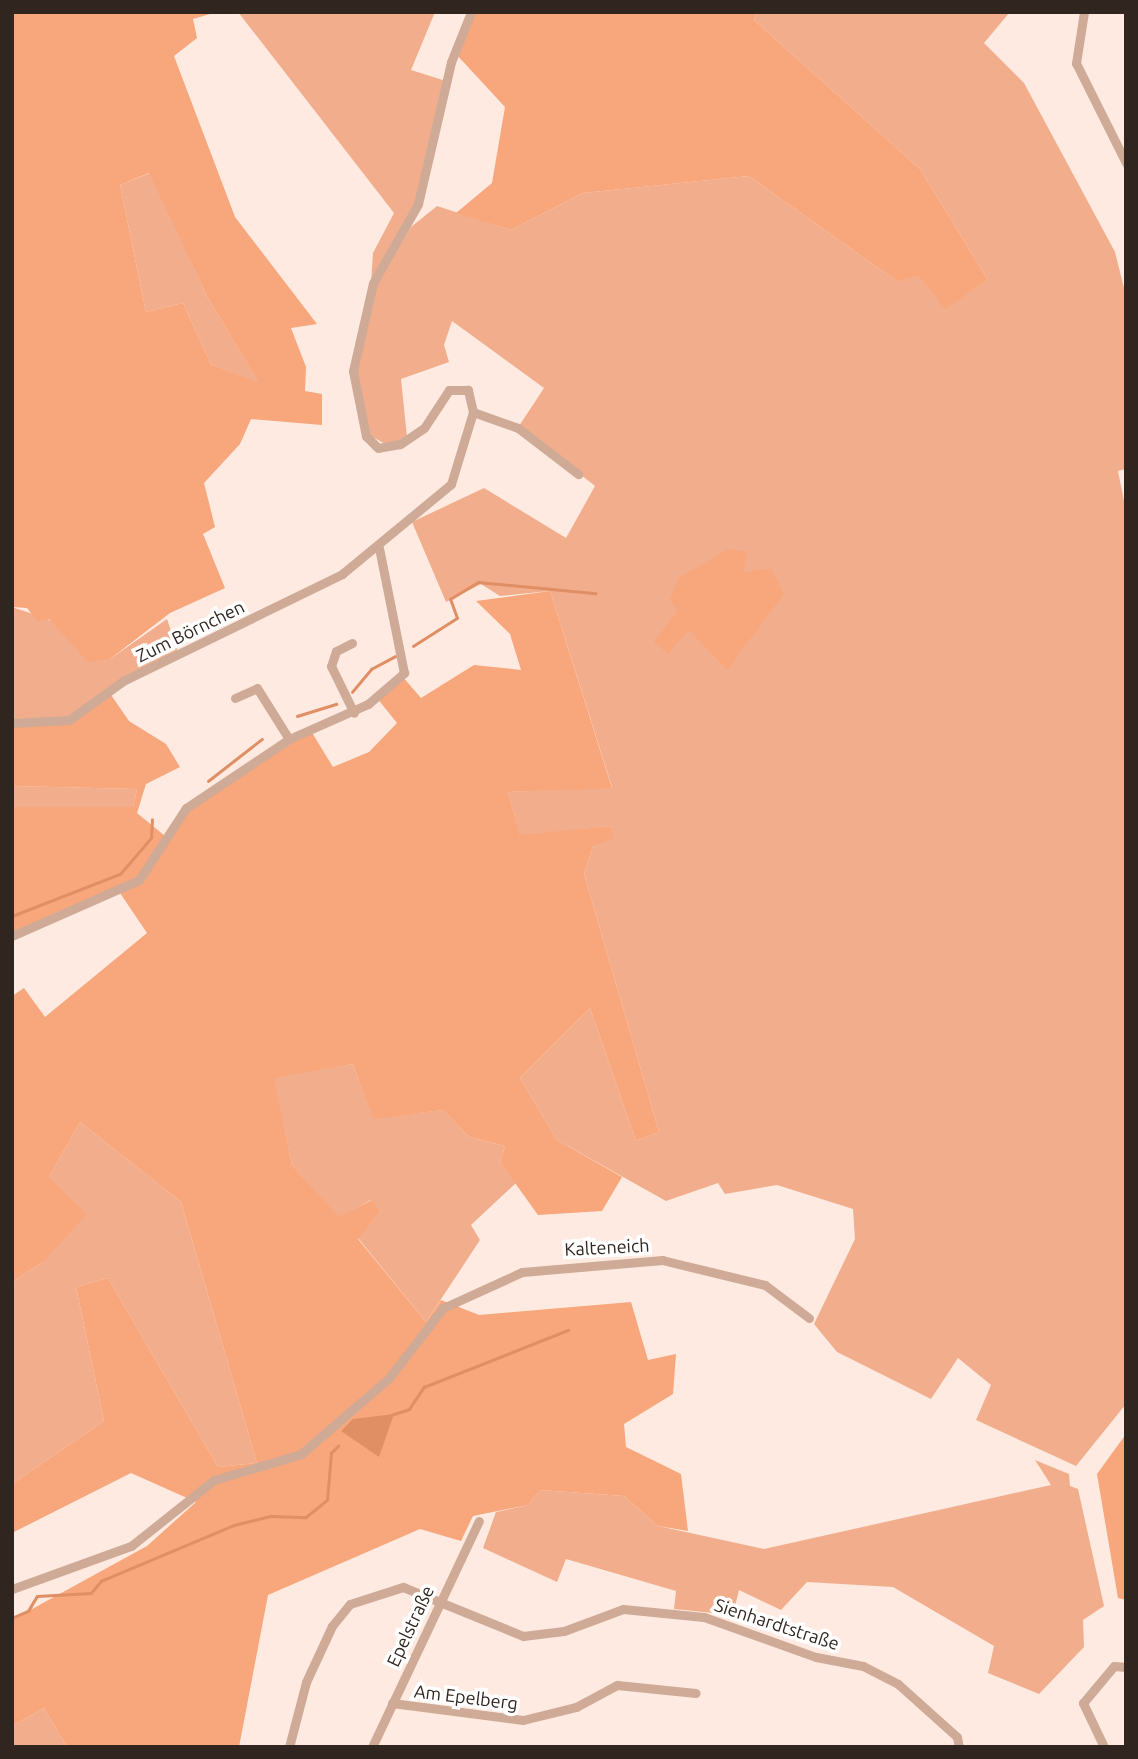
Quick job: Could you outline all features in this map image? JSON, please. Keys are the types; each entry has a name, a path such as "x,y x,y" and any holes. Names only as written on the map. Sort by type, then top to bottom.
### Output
{"street":[{"path":"471,12 451,62 418,204 373,283 354,359 366,436 378,448 412,437 455,387 468,390 473,412 518,428 578,474"},
{"path":"1084,12 1076,63 1126,163"},
{"name":"Zum Börnchen","path":"12,723 69,720 122,681 342,574 379,548 451,484 473,412"},
{"path":"12,936 139,880 181,812 289,739 354,713 404,673 379,548"},
{"path":"352,643 336,651 331,666 354,713"},
{"path":"235,698 257,688 289,739"},
{"name":"Kalteneich","path":"12,1589 131,1546 214,1480 301,1454 389,1378 443,1308 522,1272 662,1260 765,1285 809,1318"},
{"name":"Epelstraße","path":"372,1747 439,1600 479,1521"},
{"name":"Sienhardtstraße","path":"289,1747 318,1652 350,1604 404,1587 523,1636 564,1631 623,1609 704,1617 816,1657 863,1666 898,1684 957,1737 958,1747"},
{"path":"1104,1747 1083,1703 1114,1666 1126,1667"},
{"name":"Am Epelberg","path":"392,1703 523,1720 564,1712 617,1685 696,1693"}],"shaded area":[{"path":"12,12 217,12 193,19 197,38 174,56 235,217 317,324 291,328 306,367 305,391 322,394 322,425 251,419 240,444 204,483 215,527 203,534 225,588 170,613 110,659 88,662 49,619 38,622 27,608 12,607","holes":["149,173 209,300 259,383 211,364 183,303 146,312 120,185"]},
{"path":"238,12 435,12 411,70 446,81 417,201 371,283 373,253 394,213"},
{"path":"472,12 757,12 754,20 920,169 988,280 945,309 918,275 898,282 749,176 583,193 511,230 456,213 492,183 505,107 456,54"},
{"path":"757,12 1010,12 984,43 1024,83 1115,252 1126,296 1126,469 1118,471 1126,511 1126,1404 1076,1466 976,1420 991,1385 958,1358 931,1399 837,1352 814,1324 855,1239 853,1209 777,1185 725,1194 718,1183 666,1201 557,1140 520,1078 590,1008 636,1141 659,1132 584,874 593,846 611,826 520,836 508,792 612,787 550,591 500,596 481,584 446,602 412,522 484,488 566,538 595,486 519,426 544,388 452,321 444,345 449,362 401,379 407,437 387,445 371,436 357,387 356,361 376,286 411,227 437,206 511,230 583,193 749,176 898,282 918,274 945,308 988,280 920,169 754,20"},
{"path":"150,173 209,300 260,384 211,364 183,303 146,312 120,185"},
{"path":"728,549 747,552 743,573 771,568 784,594 727,670 689,630 668,654 654,642 677,611 670,600 679,578"},
{"path":"550,591 612,788 508,792 520,835 610,826 614,838 593,846 584,874 659,1132 636,1141 590,1008 520,1078 557,1140 622,1177 602,1211 538,1215 500,1162 505,1146 469,1137 443,1110 373,1119 353,1064 274,1078 292,1165 339,1217 372,1200 381,1211 358,1239 426,1322 441,1300 479,1315 631,1302 648,1360 676,1354 673,1394 624,1424 626,1447 681,1474 688,1531 658,1526 624,1496 540,1490 528,1505 473,1516 461,1541 420,1529 268,1595 239,1747 67,1747 44,1708 12,1726 12,1620 147,1546 196,1502 131,1473 12,1533 12,1484 104,1421 76,1287 108,1278 218,1467 257,1463 181,1202 80,1122 49,1177 87,1214 43,1262 12,1282 12,996 24,988 45,1017 147,933 120,893 12,938 12,807 133,807 137,789 12,786 12,722 70,721 109,692 129,721 166,744 180,767 146,784 137,813 165,836 181,813 311,731 333,767 369,752 397,723 377,698 402,676 421,698 474,665 521,670 510,634 476,601"},
{"path":"12,607 48,619 110,659 167,619 179,655 140,671 69,719 12,719"},
{"path":"12,786 137,789 133,807 12,807"},
{"path":"353,1064 373,1118 443,1110 469,1137 505,1146 500,1162 516,1183 471,1225 480,1240 426,1322 358,1238 381,1211 371,1200 339,1218 292,1165 273,1077"},
{"path":"80,1122 181,1202 257,1463 218,1467 108,1278 76,1287 104,1421 12,1484 12,1282 43,1262 49,1177"},
{"path":"394,1414 379,1457 341,1431 353,1419"},
{"path":"1126,1434 1126,1600 1118,1598 1097,1474"},
{"path":"1035,1460 1069,1474 1070,1486 1078,1489 1104,1606 1083,1620 1084,1647 1039,1694 988,1673 994,1646 893,1587 807,1582 781,1610 739,1590 733,1615 674,1609 676,1591 566,1559 557,1582 483,1548 496,1512 528,1505 540,1490 624,1496 658,1526 764,1549 1051,1485"},
{"path":"44,1708 67,1747 12,1747 12,1726"}],"waterway":[{"path":"413,646 457,618 450,599 478,582 595,593"},
{"path":"352,692 371,669 395,656"},
{"path":"297,716 336,704"},
{"path":"208,781 262,739"},
{"path":"12,916 120,874 151,838 152,820"},
{"path":"391,1415 409,1409 424,1387 568,1330"},
{"path":"12,1618 28,1611 37,1596 91,1593 101,1581 234,1525 271,1516 306,1517 327,1500 331,1453 338,1446"}]}
